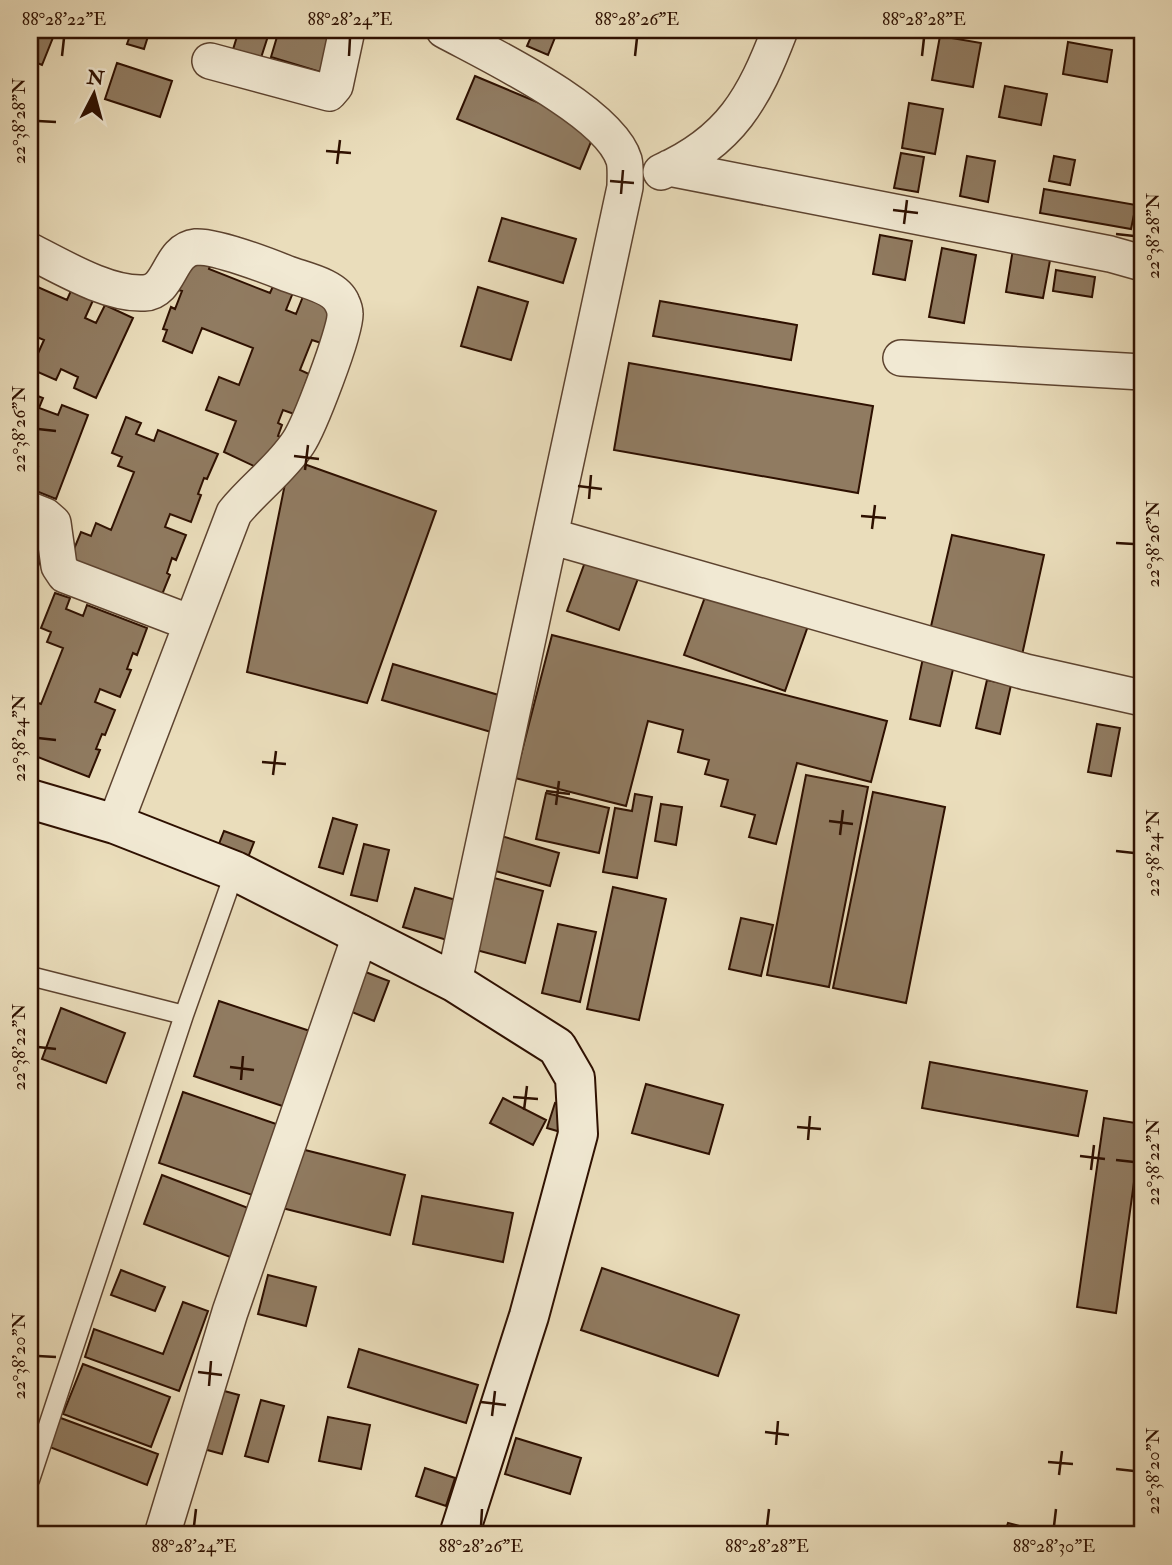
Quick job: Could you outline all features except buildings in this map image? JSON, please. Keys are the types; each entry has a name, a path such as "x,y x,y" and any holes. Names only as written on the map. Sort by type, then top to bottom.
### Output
{"street":[{"path":"210,61 328,93 335,86 347,30"},
{"path":"444,30 564,96 613,139 624,160 625,187 454,982"},
{"path":"625,187 669,168 709,144 738,117 766,66 780,30"},
{"path":"669,168 1110,254 1142,263"},
{"path":"30,251 91,281 127,292 145,294 158,289 177,257 189,249 210,249 275,268 329,290 342,301 345,315 342,332 309,423 299,443 275,473 249,495 234,513 115,824"},
{"path":"901,358 1142,372"},
{"path":"30,510 45,516 53,523 59,566 65,575 191,623"},
{"path":"550,536 1026,672 1142,698"},
{"path":"30,799 115,824 236,870 454,982 557,1047 575,1078 578,1134 529,1316 459,1535"},
{"path":"162,1535 230,1312 361,933"}],"lane":[{"path":"30,1480 184,1015 236,870"},
{"path":"30,976 184,1015"}]}
